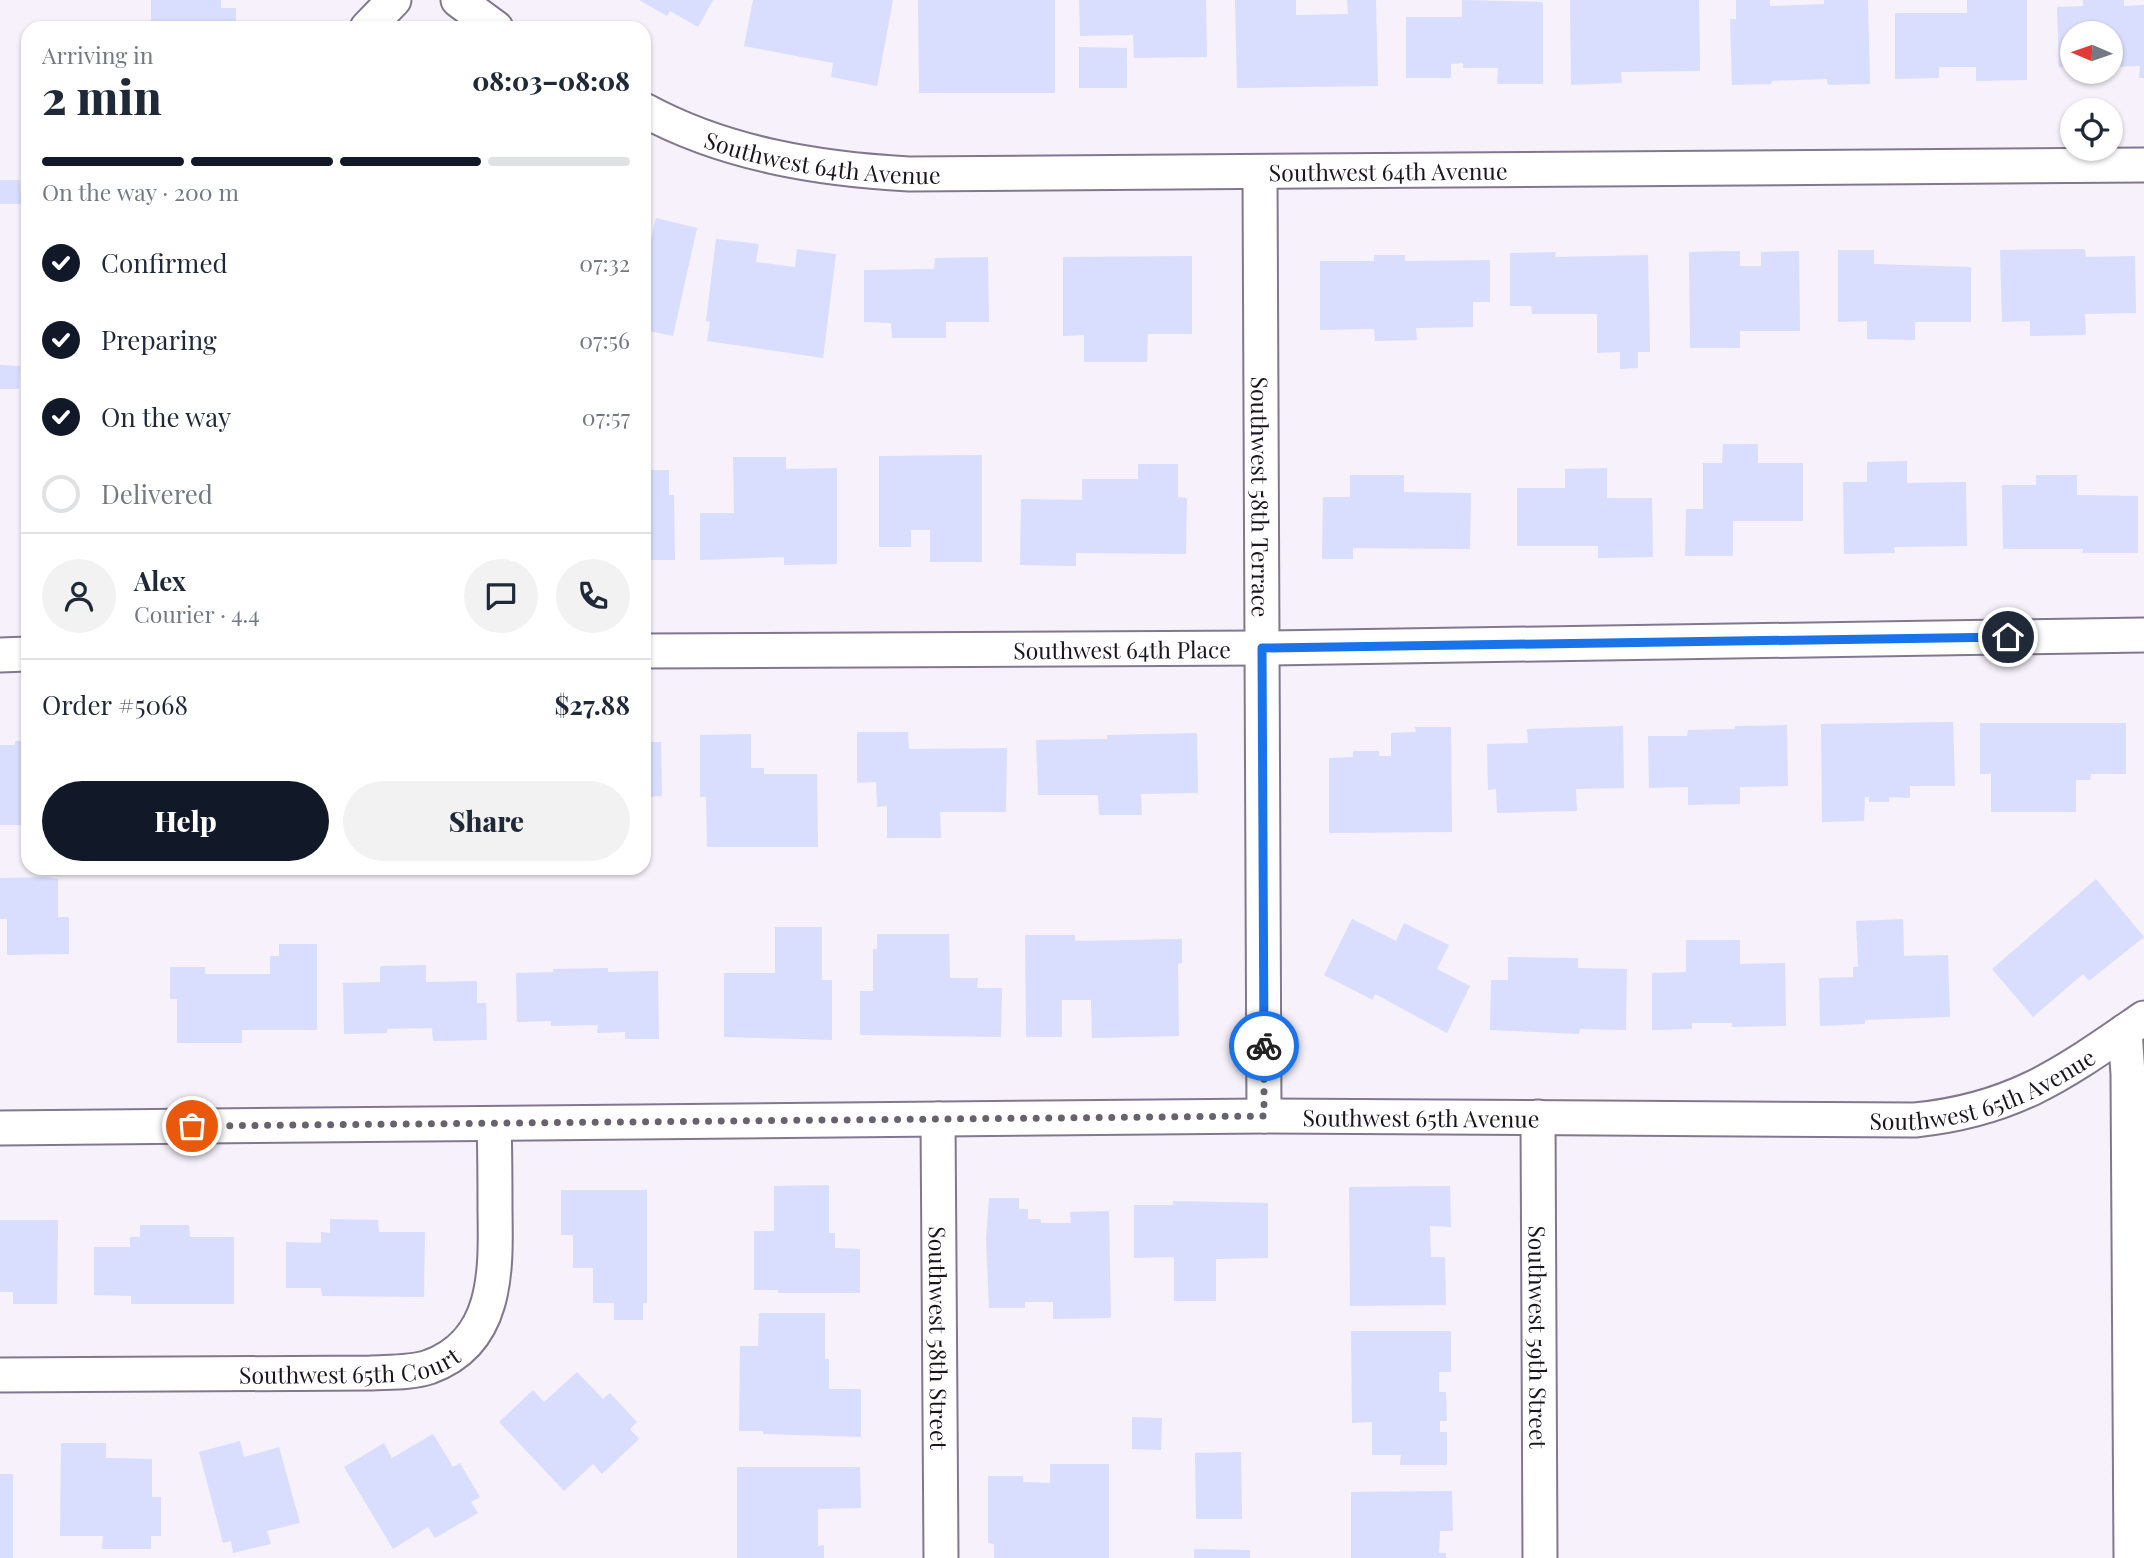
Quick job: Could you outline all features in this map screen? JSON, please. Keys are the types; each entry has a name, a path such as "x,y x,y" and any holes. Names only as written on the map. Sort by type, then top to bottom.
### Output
{"street":[{"path":"374,21 394,0"},
{"path":"458,0 486,21"},
{"name":"Southwest 64th Avenue","path":"651,113 727,145 791,161 845,170 909,174 2144,165"},
{"name":"Southwest 58th Terrace","path":"1260,173 1264,1116"},
{"name":"Southwest 64th Place","path":"651,651 1262,648 2144,635"},
{"path":"0,655 21,654"},
{"path":"2131,1558 2128,1074 2134,1025"},
{"name":"Southwest 65th Avenue","path":"0,1128 1264,1116 1884,1121 1948,1117 1981,1109 2069,1070 2134,1025"},
{"name":"Southwest 59th Street","path":"1538,1117 1540,1558"},
{"name":"Southwest 58th Street","path":"938,1119 941,1558"},
{"name":"Southwest 65th Court","path":"0,1375 370,1373 411,1371 441,1362 475,1332 491,1298 495,1256 494,1124"}],"building":[{"path":"151,0 221,0 221,8 236,8 236,21 151,21"},
{"path":"639,0 713,0 698,27 670,11 667,16"},
{"path":"753,0 893,0 877,86 831,77 833,63 744,46"},
{"path":"918,0 1055,0 1055,93 919,93"},
{"path":"1079,0 1206,0 1207,57 1134,58 1133,35 1080,36"},
{"path":"1235,0 1296,0 1296,15 1348,14 1347,0 1376,0 1378,86 1237,88"},
{"path":"1462,0 1543,2 1543,84 1497,84 1498,68 1463,68 1463,63 1451,64 1451,78 1406,78 1406,17 1462,17"},
{"path":"1570,0 1699,0 1700,71 1621,72 1622,83 1571,85"},
{"path":"1736,0 1770,0 1770,6 1824,4 1824,0 1868,0 1870,84 1828,85 1827,79 1732,85 1730,19 1736,19"},
{"path":"1967,0 2027,0 2027,80 1976,81 1976,67 1939,67 1939,78 1895,79 1895,13 1967,13"},
{"path":"2083,0 2124,0 2124,6 2144,5 2144,78 2139,78 2140,66 2123,67 2123,21 2060,21 2059,67 2057,7 2083,6"},
{"path":"1079,47 1127,48 1127,88 1079,88"},
{"path":"0,180 20,180 21,204 0,204"},
{"path":"656,218 697,228 673,336 651,331 651,240"},
{"path":"716,239 759,244 756,262 795,267 797,249 836,254 823,358 707,341 710,322 706,321"},
{"path":"2085,249 2086,257 2135,256 2136,313 2085,314 2086,335 2030,336 2030,321 2002,322 2000,250"},
{"path":"1838,250 1874,250 1874,264 1971,267 1971,322 1915,322 1915,340 1867,339 1867,321 1838,322"},
{"path":"1740,251 1740,266 1761,266 1761,252 1799,251 1800,331 1740,331 1740,348 1690,348 1689,252"},
{"path":"1556,252 1555,257 1648,255 1650,352 1638,352 1638,368 1620,369 1620,352 1597,353 1597,314 1532,314 1531,306 1510,306 1510,253"},
{"path":"1374,255 1405,255 1405,261 1490,260 1490,302 1473,302 1473,327 1416,328 1417,340 1375,341 1374,329 1320,330 1320,261 1374,261"},
{"path":"1192,256 1192,334 1148,334 1147,362 1084,362 1084,335 1063,336 1063,257"},
{"path":"988,257 989,322 946,322 946,338 892,338 891,323 864,322 864,270 934,269 935,258"},
{"path":"0,365 20,366 19,389 0,389"},
{"path":"1723,444 1758,444 1758,463 1803,463 1803,521 1733,521 1733,556 1685,556 1686,509 1703,509 1703,463 1722,463"},
{"path":"982,455 982,562 930,562 930,530 911,530 911,547 879,547 879,456"},
{"path":"733,457 786,457 786,469 837,468 837,564 784,565 784,557 700,560 700,513 734,513"},
{"path":"1907,461 1907,483 1966,482 1967,546 1894,547 1895,553 1844,554 1843,482 1867,482 1867,462"},
{"path":"1138,464 1178,464 1178,497 1187,498 1186,554 1076,553 1076,566 1020,565 1021,499 1082,500 1082,479 1138,479"},
{"path":"1607,468 1607,498 1652,498 1653,557 1598,558 1598,546 1517,546 1517,488 1565,488 1565,469"},
{"path":"651,470 669,470 669,495 674,495 675,560 651,560"},
{"path":"1350,475 1404,475 1404,492 1471,493 1470,549 1353,548 1353,559 1322,559 1323,497 1350,497"},
{"path":"2036,475 2077,475 2077,495 2138,496 2138,553 2082,553 2083,549 2003,549 2002,485 2036,485"},
{"path":"1953,722 1955,786 1910,786 1910,798 1889,797 1889,802 1869,802 1869,797 1865,797 1864,821 1822,822 1821,724"},
{"path":"1980,723 2126,723 2126,774 2091,774 2090,780 2076,780 2076,812 1991,812 1991,774 1980,774"},
{"path":"1787,725 1788,786 1740,787 1740,804 1688,805 1688,787 1649,788 1648,736 1687,736 1688,730 1735,729 1735,726"},
{"path":"1623,726 1624,788 1576,789 1577,811 1497,813 1496,789 1488,790 1487,744 1528,743 1527,729"},
{"path":"1415,727 1451,727 1452,832 1329,833 1329,758 1353,757 1353,751 1379,751 1379,756 1391,756 1391,733 1416,732"},
{"path":"857,732 908,732 909,749 1007,748 1006,812 940,812 941,838 887,838 887,806 877,807 876,782 857,783"},
{"path":"1197,733 1198,793 1141,794 1142,815 1099,815 1098,795 1038,795 1036,740"},
{"path":"751,734 751,768 764,768 764,774 817,774 818,847 707,847 706,797 700,797 700,735"},
{"path":"15,741 21,741 21,825 0,825 0,745 15,745"},
{"path":"651,742 661,742 662,796 651,797"},
{"path":"0,878 58,879 58,917 69,917 69,954 7,955 7,919 0,919"},
{"path":"2096,879 2144,937 2089,981 2083,974 2033,1017 1992,969"},
{"path":"1352,919 1396,941 1404,923 1449,945 1437,969 1470,986 1447,1033 1375,994 1373,1000 1324,975"},
{"path":"1903,919 1904,956 1948,955 1950,1017 1865,1020 1865,1024 1820,1026 1819,978 1853,977 1853,967 1858,967 1856,921"},
{"path":"775,927 822,927 822,980 832,980 832,1040 724,1037 724,973 775,973"},
{"path":"877,934 949,934 950,978 978,978 977,988 1002,988 1001,1037 860,1035 860,991 873,991 873,949 877,949"},
{"path":"1025,935 1075,935 1075,941 1182,939 1182,963 1178,964 1179,1036 1092,1038 1091,1000 1062,1000 1062,1037 1026,1037"},
{"path":"1686,940 1740,940 1740,964 1785,963 1786,1026 1732,1027 1732,1023 1692,1023 1692,1029 1652,1030 1652,973 1686,972"},
{"path":"279,944 317,944 317,1030 242,1030 242,1043 177,1043 177,999 170,999 170,967 205,967 205,974 270,974 270,956 279,956"},
{"path":"1508,957 1578,958 1578,968 1627,969 1626,1030 1580,1029 1579,1034 1490,1030 1491,980 1508,980"},
{"path":"426,965 426,982 477,981 477,1003 486,1003 487,1040 433,1041 432,1028 344,1034 343,983 380,982 382,966"},
{"path":"608,968 608,972 658,971 659,1039 625,1039 625,1032 597,1033 598,1025 551,1026 551,1021 517,1022 516,973"},
{"path":"829,1185 829,1233 835,1233 835,1248 860,1249 860,1293 778,1293 778,1290 754,1290 754,1231 774,1231 774,1186"},
{"path":"1450,1186 1451,1227 1430,1226 1431,1257 1445,1257 1446,1305 1350,1306 1349,1187"},
{"path":"561,1190 647,1190 647,1303 643,1303 643,1320 614,1320 614,1303 593,1303 593,1268 573,1268 573,1235 561,1235"},
{"path":"989,1198 1019,1198 1019,1209 1028,1209 1028,1219 1041,1219 1041,1223 1071,1223 1070,1212 1109,1211 1111,1318 1053,1319 1053,1302 1025,1302 1025,1308 989,1308 986,1239"},
{"path":"1173,1201 1268,1203 1268,1258 1216,1259 1216,1301 1174,1301 1174,1257 1134,1258 1134,1205 1173,1205"},
{"path":"330,1219 378,1220 379,1232 425,1232 424,1297 322,1296 321,1288 286,1288 286,1242 321,1243 321,1232 330,1233"},
{"path":"0,1220 58,1220 57,1304 13,1304 13,1292 0,1292"},
{"path":"140,1225 189,1225 190,1237 234,1237 234,1304 131,1304 131,1296 94,1295 94,1247 130,1247 130,1237 140,1237"},
{"path":"759,1313 825,1313 825,1359 829,1359 829,1389 861,1389 861,1437 739,1431 740,1346 758,1346"},
{"path":"1351,1331 1451,1331 1451,1372 1439,1372 1439,1392 1446,1392 1447,1421 1440,1421 1440,1432 1447,1432 1447,1465 1400,1465 1401,1455 1372,1455 1372,1422 1352,1423"},
{"path":"577,1372 603,1399 610,1393 637,1422 630,1429 639,1439 602,1474 593,1464 564,1491 499,1422 533,1390 544,1402"},
{"path":"1132,1417 1162,1418 1161,1450 1132,1449"},
{"path":"433,1434 453,1467 460,1463 480,1497 471,1502 478,1513 435,1538 428,1527 393,1549 344,1467 384,1443 392,1458"},
{"path":"240,1441 244,1457 279,1447 300,1523 267,1531 271,1544 233,1553 231,1541 223,1543 199,1452"},
{"path":"61,1443 106,1443 106,1458 152,1459 152,1497 161,1497 161,1536 151,1536 151,1549 102,1549 103,1536 60,1536"},
{"path":"1241,1452 1242,1519 1196,1519 1195,1453"},
{"path":"1050,1464 1109,1464 1109,1558 994,1558 994,1544 988,1543 988,1476 1023,1476 1023,1482 1050,1483"},
{"path":"737,1467 860,1467 861,1508 818,1509 818,1546 824,1545 824,1558 737,1558"},
{"path":"0,1474 13,1474 13,1558 0,1558"},
{"path":"1452,1491 1453,1531 1440,1531 1439,1553 1446,1553 1446,1558 1351,1558 1351,1492"},
{"path":"1194,1549 1250,1550 1250,1558 1194,1558"}],"way so far":[{"path":"192,1126 1264,1116 1264,1046"}],"route":[{"path":"1264,1046 1262,648 2008,637"}]}
